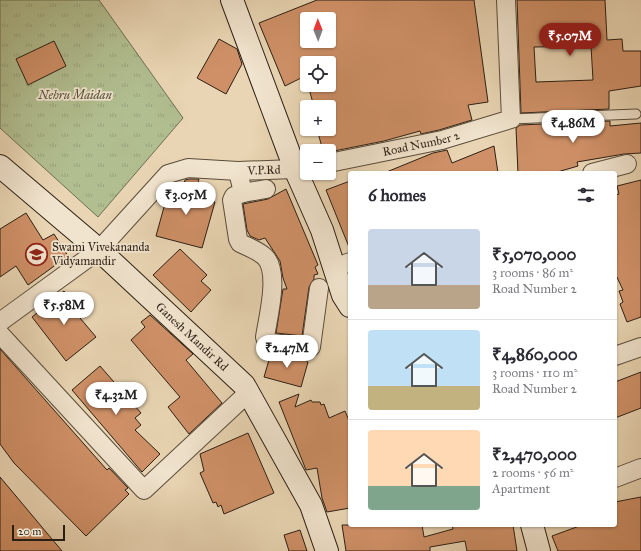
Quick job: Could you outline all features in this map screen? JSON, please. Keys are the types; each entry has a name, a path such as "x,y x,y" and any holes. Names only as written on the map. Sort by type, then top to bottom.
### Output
{"street":[{"name":"V.P.Rd","path":"232,0 300,166"},
{"path":"506,0 511,119"},
{"name":"Road Number 2","path":"336,161 442,140 511,119"},
{"path":"600,171 627,164"},
{"name":"Ganesh Mandir Rd","path":"0,166 99,250 244,385 312,505 327,551"},
{"name":"V.P.Rd","path":"0,322 99,250 168,174 188,168 238,171 300,168"},
{"path":"238,171 243,194"},
{"name":"V.P.Rd","path":"305,180 322,230 330,278 348,303"},
{"path":"266,189 234,196 232,200 238,239 240,243 264,257 270,265 273,278 265,337 267,342 308,348 312,347 330,278"},
{"path":"0,334 144,490 248,392"},
{"path":"617,355 641,347"},
{"path":"617,477 641,468"},
{"path":"533,527 539,551"}],"lane":[{"path":"511,119 636,114"}],"green space":[{"name":"Nehru Maidan","path":"0,0 99,0 183,118 98,217 0,128"}],"building":[{"path":"317,0 474,0 488,102 468,105 472,120 439,130 421,134 420,131 384,141 336,151 336,144 321,144 319,136 336,136 336,100 312,100 310,92 336,92 336,56 300,56 300,78 285,86 259,23"},
{"path":"517,0 605,0 607,40 622,39 623,51 641,51 641,86 609,91 609,109 521,113","holes":["591,46 593,80 536,82 534,47"]},
{"path":"219,39 237,49 242,64 226,94 197,78"},
{"path":"54,41 66,66 28,85 16,59"},
{"path":"610,121 610,126 641,123 641,153 624,154 577,162 578,166 561,171 518,171 516,128 520,125"},
{"path":"494,146 498,171 389,171 433,153 447,150 452,163"},
{"path":"199,179 194,196 215,202 202,248 156,236 169,189 182,192 185,180"},
{"path":"641,180 641,317 627,322 620,304 623,302 619,291 623,290 617,277 617,194 619,194 617,186"},
{"path":"348,182 348,245 326,190"},
{"path":"286,189 318,265 315,267 318,274 314,275 314,279 309,287 302,336 276,333 283,289 287,289 283,278 280,261 265,238 259,240 250,236 247,230 243,204 268,199"},
{"path":"26,213 43,240 54,234 68,256 28,285 16,266 0,277 0,229"},
{"path":"180,249 207,275 201,281 211,290 191,312 153,275"},
{"path":"64,291 83,315 80,318 96,337 66,361 32,317"},
{"path":"150,315 193,354 186,360 222,403 189,434 168,407 180,397 131,340 145,327 141,322"},
{"path":"0,349 107,470 109,468 128,488 125,490 129,494 86,536 14,463 0,444"},
{"path":"271,353 307,358 308,362 301,387 264,377"},
{"path":"100,366 141,413 135,418 141,425 135,430 160,454 142,472 72,390"},
{"path":"641,372 641,408 617,417 617,381"},
{"path":"299,394 295,407 311,400 312,402 320,402 321,405 324,404 329,418 345,411 348,418 348,508 327,512 322,498 317,468 306,470 279,402"},
{"path":"248,433 274,493 224,514 221,505 218,507 216,502 213,503 200,473 204,471 200,454"},
{"path":"0,477 62,551 0,551"},
{"path":"641,497 641,551 558,551 552,536 577,527 617,527 617,502"},
{"path":"342,525 348,525 348,527 422,527 424,537 453,529 452,527 513,527 517,551 467,551 465,541 430,547 430,551 346,551"},
{"path":"300,530 307,551 289,551 284,535"}],"place":[{"name":"Swami Vivekananda Vidyamandir","path":"36,254"}]}
